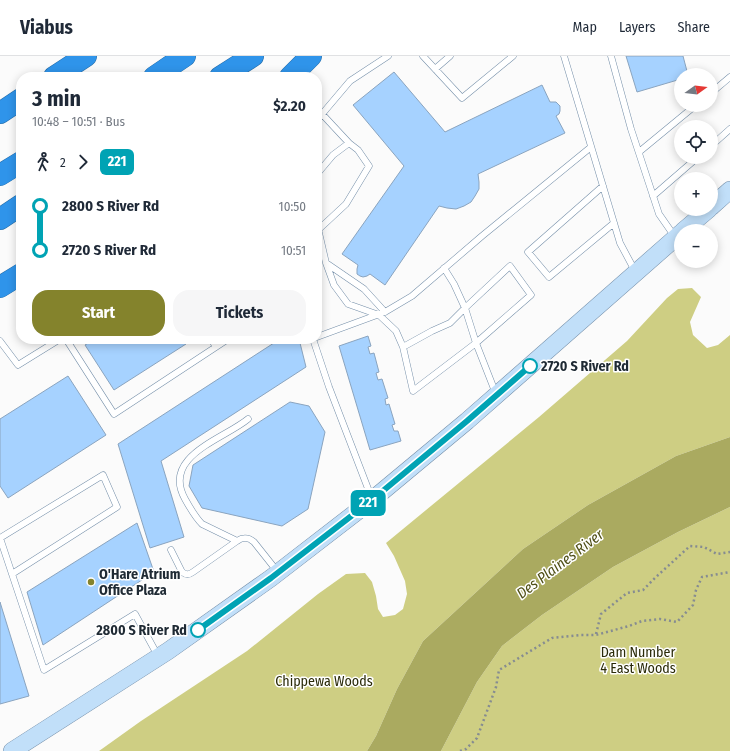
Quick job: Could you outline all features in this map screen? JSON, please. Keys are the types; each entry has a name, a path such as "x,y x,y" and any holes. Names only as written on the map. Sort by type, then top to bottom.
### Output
{"highway":[{"path":"62,72 86,56"},
{"path":"161,72 185,56"},
{"path":"228,72 253,56"},
{"path":"295,72 311,56"},
{"path":"0,113 16,102"},
{"path":"0,175 16,165"},
{"path":"0,219 16,208"},
{"path":"0,287 16,277"}],"main road":[{"path":"718,201 730,190"},
{"path":"691,224 700,216"},
{"path":"12,751 159,657 278,573 372,500 467,421 674,239"}],"lane":[{"path":"322,224 346,204 368,166 358,150 322,114 350,81 388,56"},
{"path":"423,56 462,98 513,56"},
{"path":"435,69 450,56"},
{"path":"564,56 620,243 636,272"},
{"path":"611,56 631,129 659,214 674,228"},
{"path":"718,87 730,77"},
{"path":"639,152 688,112"},
{"path":"718,140 730,129"},
{"path":"322,168 333,155 349,142"},
{"path":"322,335 379,315 412,296 482,236 591,147"},
{"path":"653,196 690,164"},
{"path":"603,186 528,252 549,277 614,223"},
{"path":"322,245 326,263 334,285 348,304 379,315 396,331 403,347 413,391 476,343 532,295 510,266 450,323 403,347"},
{"path":"326,263 364,289 385,312"},
{"path":"444,268 454,284 465,308 476,343 496,396"},
{"path":"0,341 18,365 52,344"},
{"path":"69,344 114,414 220,344"},
{"path":"315,344 329,388 372,500"},
{"path":"237,541 202,524 199,521 182,492 180,476 181,469 193,454 234,430 248,419"},
{"path":"12,574 117,507 103,474 0,538 12,574 44,670 135,614 159,657"},
{"path":"171,550 182,572 188,574 240,539 246,538 254,542 278,573"}],"path":[{"path":"596,635 601,614 627,593 643,590 690,546 704,547 717,554 730,552"},
{"path":"460,751 466,749 477,738 496,687 499,670 552,638 596,635 642,621 660,619 677,622 693,605 696,590 702,577 730,572"}],"green space":[{"name":"Chippewa Woods","path":"692,288 701,297 690,322 693,335 707,348 718,345 730,335 730,437 676,456 588,505 523,549 423,641 397,689 376,736 367,751 99,751 141,721 247,651 318,594 346,574 365,573 372,582 378,609 383,617 395,615 403,609 407,594 405,581 394,556 386,543 539,417 627,341 667,298 678,289"},
{"name":"Dam Number 4 East Woods","path":"730,507 730,751 441,751 477,682 502,646 542,615 613,567 678,532"}],"water":[{"name":"Des Plaines River","path":"730,437 730,507 678,532 613,567 542,615 502,646 477,682 441,751 367,751 376,736 397,689 423,641 523,549 588,505 676,456"}],"building":[{"path":"626,56 683,56 686,68 674,68 674,81 637,92"},
{"path":"394,72 445,132 542,85 550,102 556,102 560,106 559,114 556,116 565,133 478,174 479,189 471,202 456,209 439,206 385,285 370,274 363,277 357,274 358,265 342,254 404,166 353,105"},
{"path":"368,336 371,346 368,347 370,354 374,353 379,372 376,373 378,380 382,379 388,398 385,399 386,405 389,404 395,424 392,425 394,431 398,431 401,441 370,450 339,346"},
{"path":"87,344 186,344 114,390 85,345"},
{"path":"272,344 300,344 306,367 161,461 184,537 150,548 118,444"},
{"path":"68,376 106,435 8,498 0,486 0,419"},
{"path":"290,402 309,406 325,432 308,509 282,526 202,508 189,486 193,465"},
{"name":"O'Hare Atrium Office Plaza","path":"137,523 154,572 43,645 27,592"},
{"path":"0,602 29,696 0,704"}],"bus line":[{"name":"221","path":"198,630 271,578 372,500 530,366"}],"place":[{"name":"2720 S River Rd","path":"530,366"},
{"name":"O'Hare Atrium Office Plaza","path":"91,582"},
{"name":"2800 S River Rd","path":"198,630"}]}
